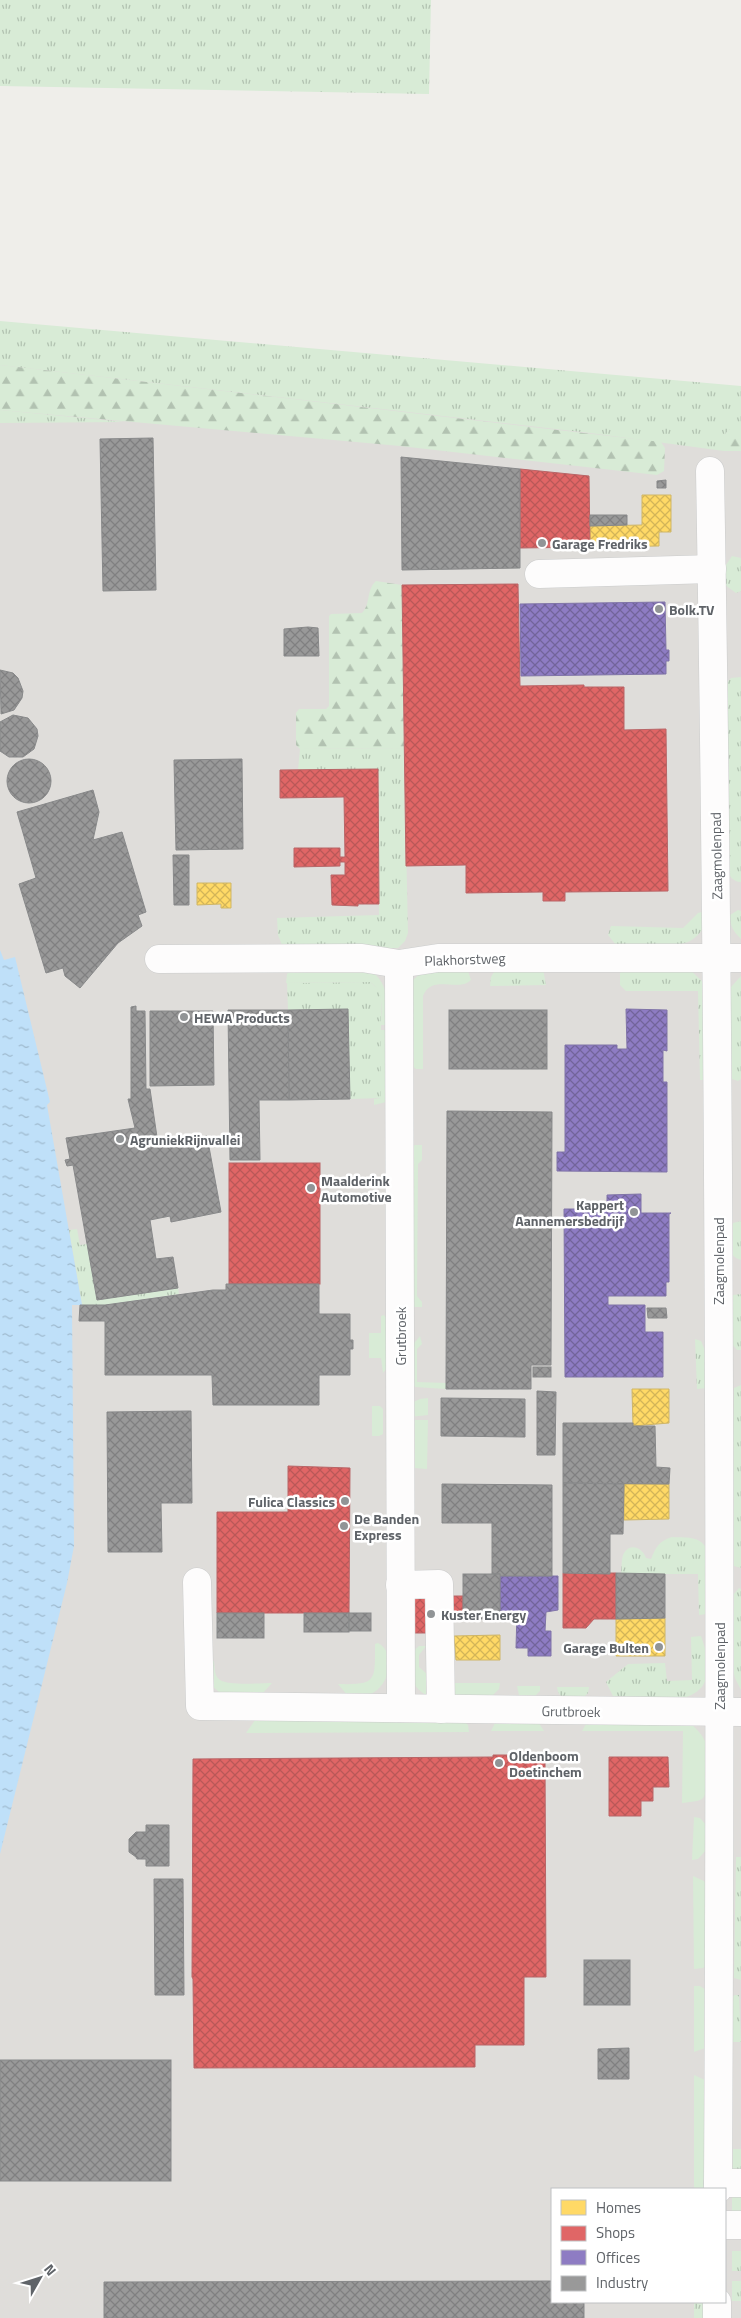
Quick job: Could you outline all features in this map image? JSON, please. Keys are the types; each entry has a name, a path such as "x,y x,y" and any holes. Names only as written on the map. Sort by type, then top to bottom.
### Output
{"street":[{"name":"Zaagmolenpad","path":"710,472 712,569 729,958 729,2142 725,2185"},
{"path":"539,574 712,569"},
{"name":"Plakhorstweg","path":"159,959 362,958 399,964 438,958 729,958"},
{"name":"Grutbroek","path":"399,964 400,1708"},
{"name":"Grutbroek","path":"197,1582 200,1706 730,1712"},
{"path":"400,1585 439,1584 441,1710"},
{"path":"726,2225 741,2225"},
{"path":"717,2303 717,2318"}],"shaded area":[{"path":"0,356 741,391 741,2318 0,2318"}],"green space":[{"path":"0,0 431,0 429,94 0,86"},
{"path":"0,321 741,386 741,430 729,430 724,435 724,451 590,433 0,365"},
{"path":"0,365 661,442 665,448 664,471 657,475 400,446 0,410"},
{"path":"0,410 125,422 0,423"},
{"path":"729,430 741,430 741,451 724,451 724,435"},
{"path":"732,556 741,558 741,591 736,593 725,585 724,568"},
{"path":"376,581 402,585 404,748 300,749 296,745 296,713 299,709 326,709 329,706 329,616 331,614 362,613"},
{"path":"741,677 741,882 738,882 727,871 725,685 731,678"},
{"path":"404,748 408,933 405,941 398,948 291,949 282,945 278,935 277,918 379,915 377,796 298,770 300,749"},
{"path":"738,910 741,911 741,939 732,928 730,919 730,915"},
{"path":"702,912 705,915 705,926 693,939 680,944 662,946 616,945 608,935 611,926 683,928 698,913"},
{"path":"687,967 704,983 707,1080 700,1080 698,991 626,991 620,985 620,973 624,968"},
{"path":"543,969 546,985 490,986 491,977 495,970"},
{"path":"291,970 370,970 384,988 388,1025 381,1025 380,996 378,990 370,982 286,983 287,974"},
{"path":"423,971 468,971 471,980 459,985 439,984 427,989 423,996 423,1069 416,1069 410,1064 408,992 413,980"},
{"path":"741,976 741,1079 738,1081 732,1079 729,1071 729,995 731,987"},
{"path":"370,982 381,994 381,1098 350,1099 348,1009 288,1010 287,983"},
{"path":"381,1030 388,1030 386,1102 374,1105 374,1099 381,1098"},
{"path":"415,1145 422,1145 422,1160 418,1164 417,1296 422,1302 422,1307 412,1307 410,1148"},
{"path":"741,1221 741,1260 736,1258 730,1250 729,1233 733,1223"},
{"path":"77,1229 80,1245 87,1244 97,1300 178,1288 179,1294 105,1305 82,1305 69,1230"},
{"path":"741,1294 741,1350 737,1350 731,1343 729,1301 733,1295"},
{"path":"384,1315 389,1322 389,1366 383,1373 381,1358 369,1358 369,1333 381,1333 381,1316"},
{"path":"420,1336 422,1344 417,1349 417,1382 446,1383 446,1389 415,1387 411,1384 411,1347"},
{"path":"695,1339 701,1341 706,1353 707,1388 697,1389"},
{"path":"741,1385 741,1568 734,1566 730,1561 734,1388"},
{"path":"428,1398 428,1415 410,1417 411,1403"},
{"path":"372,1406 380,1406 383,1409 383,1434 379,1436 372,1436"},
{"path":"415,1420 428,1420 427,1469 411,1466 411,1422"},
{"path":"672,1537 696,1539 707,1549 707,1614 699,1615 698,1574 621,1574 622,1557 627,1550 633,1547 636,1548 646,1558 651,1559 659,1545 664,1540"},
{"path":"739,1588 741,1589 741,1690 733,1669 733,1595"},
{"path":"701,1636 707,1660 706,1678 700,1689 688,1696 673,1700 616,1702 606,1682 628,1664 665,1663 667,1681 692,1680 691,1637"},
{"path":"378,1643 388,1654 389,1669 387,1677 378,1690 371,1694 348,1696 338,1684 367,1682 371,1678 375,1666 375,1644"},
{"path":"419,1646 426,1646 419,1655 419,1667 427,1674 426,1695 416,1687 411,1672 410,1654"},
{"path":"214,1661 215,1672 220,1680 224,1682 238,1684 272,1683 262,1694 226,1698 211,1685 206,1662"},
{"path":"448,1683 500,1683 499,1689 491,1697 451,1696"},
{"path":"517,1686 540,1686 540,1691 533,1698 523,1698 519,1695"},
{"path":"557,1687 589,1687 588,1693 583,1698 562,1698"},
{"path":"255,1720 463,1720 468,1725 469,1732 246,1733"},
{"path":"537,1720 544,1731 491,1731 496,1721"},
{"path":"587,1722 690,1723 696,1728 706,1745 708,1776 705,1796 698,1801 682,1803 683,1731 582,1731"},
{"path":"694,1817 700,1818 707,1826 707,1849 698,1859 692,1860"},
{"path":"736,1857 741,1857 741,1980 734,1978"},
{"path":"693,1876 704,1881 708,1887 708,1964 703,1968 694,1969"},
{"path":"694,1986 700,1986 706,1990 705,2048 694,2052"},
{"path":"739,1995 741,2042 732,2042 732,1997"},
{"path":"694,2075 705,2080 707,2188 694,2188"},
{"path":"733,2149 741,2149 741,2173 732,2173"},
{"path":"732,2192 741,2192 741,2220 732,2218"},
{"path":"732,2251 741,2251 741,2271 732,2271"},
{"path":"732,2281 741,2281 741,2301 732,2301"},
{"path":"694,2303 706,2303 708,2318 694,2318"}],"water":[{"path":"0,950 4,960 15,957 50,1102 47,1105 82,1305 72,1305 74,1546 67,1583 0,1854"}],"building: Homes":[{"path":"642,495 671,495 671,532 659,532 659,546 590,547 590,526 642,525"},
{"path":"197,883 231,883 231,908 221,908 221,904 197,905"},
{"path":"632,1389 669,1389 669,1423 633,1426"},
{"path":"624,1484 669,1484 669,1519 624,1520"},
{"path":"665,1618 665,1656 616,1656 616,1619"},
{"path":"500,1635 500,1660 456,1660 454,1636"}],"building: Shops":[{"path":"520,469 589,476 590,547 520,548"},
{"path":"518,584 520,686 584,685 584,687 624,687 624,730 666,729 668,891 565,892 565,901 543,901 543,892 466,893 466,865 406,866 402,585"},
{"path":"378,769 379,904 358,904 358,906 332,905 331,875 345,875 345,862 340,862 340,866 294,867 294,848 340,848 340,857 345,857 344,797 280,798 280,770"},
{"path":"229,1163 320,1163 320,1284 229,1284"},
{"path":"288,1466 350,1468 349,1613 217,1613 217,1512 288,1512"},
{"path":"563,1573 616,1573 616,1619 594,1619 586,1628 563,1628"},
{"path":"409,1596 463,1596 463,1620 442,1620 442,1633 409,1633"},
{"path":"493,1755 543,1755 543,1758 545,1758 546,1977 524,1977 524,2045 475,2045 475,2067 194,2068 192,1977 193,1759 493,1757"},
{"path":"609,1757 668,1757 669,1787 653,1787 653,1801 641,1801 641,1816 609,1816"}],"building: Offices":[{"path":"665,602 666,650 669,650 669,661 666,661 666,674 521,676 520,604"},
{"path":"626,1009 667,1010 667,1051 663,1050 663,1082 667,1082 667,1172 557,1171 557,1152 565,1152 565,1045 617,1045 617,1049 627,1049"},
{"path":"641,1194 641,1213 671,1213 669,1214 669,1282 666,1282 666,1296 608,1296 608,1305 645,1305 645,1332 663,1332 663,1377 565,1377 564,1209 607,1209 607,1195"},
{"path":"500,1576 558,1576 558,1610 546,1612 545,1631 551,1631 551,1656 528,1656 528,1648 516,1648 517,1612 500,1611"}],"building: Industry":[{"path":"153,438 156,590 103,591 100,439"},
{"path":"401,457 520,469 520,568 402,570"},
{"path":"666,480 666,488 657,488 657,481"},
{"path":"590,515 627,515 627,525 590,526"},
{"path":"318,628 319,656 284,656 284,629"},
{"path":"0,670 13,673 18,678 23,691 22,698 14,710 1,714"},
{"path":"13,715 28,718 37,729 38,736 34,749 23,757 9,757 0,751 0,722"},
{"path":"29,759 41,763 47,769 51,781 47,793 41,799 29,803 17,799 11,793 7,781 11,769 17,763"},
{"path":"242,759 243,849 176,850 174,760"},
{"path":"93,790 99,812 93,840 122,832 146,912 138,915 142,926 118,943 80,988 65,976 63,968 46,973 19,884 36,878 17,812"},
{"path":"173,855 189,855 189,905 174,905"},
{"path":"136,1006 136,1011 145,1011 146,1089 150,1089 158,1144 207,1136 221,1212 171,1222 170,1216 150,1220 156,1259 173,1257 178,1288 97,1300 73,1165 67,1166 65,1160 70,1159 66,1138 135,1128 128,1099 131,1099 131,1007"},
{"path":"348,1009 350,1099 289,1100 288,1010"},
{"path":"228,1010 288,1010 289,1100 259,1100 260,1160 230,1160"},
{"path":"449,1010 547,1010 547,1069 449,1069"},
{"path":"150,1011 213,1011 214,1085 150,1086"},
{"path":"447,1111 552,1112 551,1365 531,1365 531,1389 446,1389"},
{"path":"226,1284 319,1284 319,1314 350,1314 350,1340 353,1340 353,1349 350,1349 350,1375 319,1375 319,1405 213,1405 212,1375 105,1375 105,1321 79,1321 80,1305 105,1305 213,1290 226,1290"},
{"path":"647,1308 666,1308 667,1318 648,1318"},
{"path":"533,1367 551,1367 551,1377 533,1377"},
{"path":"537,1391 556,1392 555,1455 537,1455"},
{"path":"441,1398 525,1399 525,1437 441,1436"},
{"path":"191,1411 192,1503 161,1503 162,1552 108,1552 107,1412"},
{"path":"563,1423 633,1423 633,1426 655,1426 656,1467 670,1468 669,1484 563,1483"},
{"path":"563,1483 624,1484 623,1534 610,1534 610,1574 563,1573"},
{"path":"442,1484 552,1485 552,1576 500,1576 500,1574 492,1574 492,1523 442,1523"},
{"path":"616,1573 665,1574 665,1618 616,1619"},
{"path":"463,1574 500,1574 500,1619 463,1619"},
{"path":"217,1613 264,1613 264,1638 217,1638"},
{"path":"304,1613 349,1613 349,1632 304,1632"},
{"path":"349,1613 371,1613 371,1631 349,1631"},
{"path":"146,1825 169,1825 169,1866 146,1866 146,1859 137,1859 129,1852 129,1839 136,1832 146,1832"},
{"path":"154,1879 183,1879 184,1995 155,1995"},
{"path":"584,1960 630,1960 630,2005 584,2005"},
{"path":"629,2048 629,2079 598,2079 598,2049"},
{"path":"0,2060 171,2060 171,2181 0,2181"},
{"path":"551,2281 551,2303 584,2303 584,2318 104,2318 104,2282"}],"place":[{"name":"Garage Fredriks","path":"542,543"},
{"name":"Bolk.TV","path":"659,609"},
{"name":"HEWA Products","path":"184,1017"},
{"name":"AgruniekRijnvallei","path":"120,1139"},
{"name":"Maalderink Automotive","path":"311,1188"},
{"name":"Kappert Aannemersbedrijf","path":"634,1212"},
{"name":"Fulica Classics","path":"345,1501"},
{"name":"De Banden Express","path":"344,1526"},
{"name":"Kuster Energy","path":"431,1614"},
{"name":"Garage Bulten","path":"659,1647"},
{"name":"Oldenboom Doetinchem","path":"499,1763"}]}
